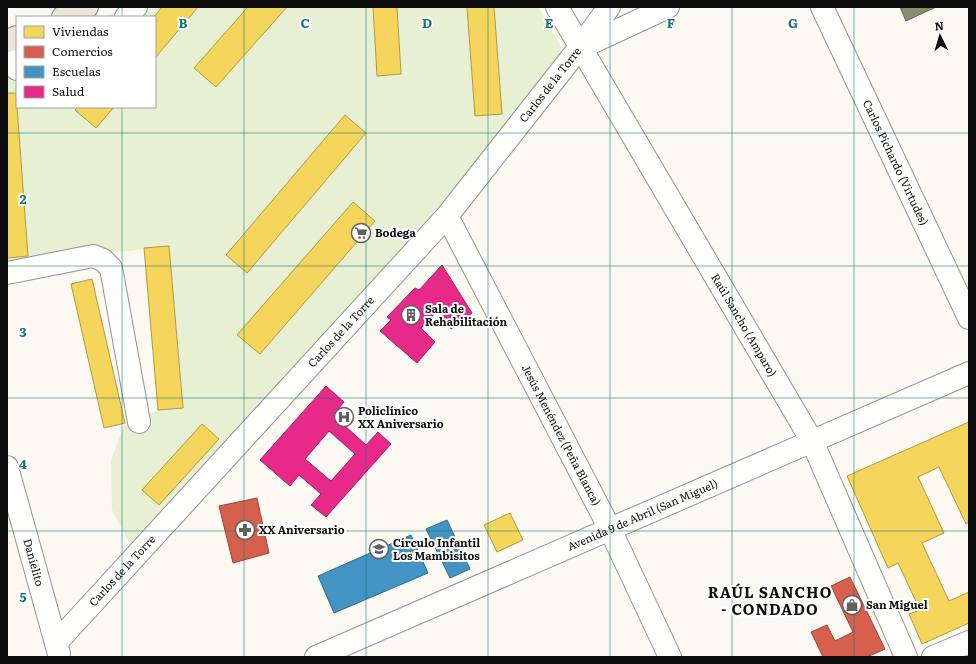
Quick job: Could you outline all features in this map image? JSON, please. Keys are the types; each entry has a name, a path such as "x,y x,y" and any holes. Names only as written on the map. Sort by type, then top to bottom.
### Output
{"main road":[{"path":"65,16 87,7"},
{"path":"7,41 16,36"}],"street":[{"path":"127,16 136,7"},
{"name":"Raúl Sancho (Amparo)","path":"557,7 812,441 906,657"},
{"name":"Carlos de la Torre","path":"58,650 447,216 580,47 609,7"},
{"path":"580,47 668,7"},
{"name":"Carlos Pichardo (Virtudes)","path":"822,7 969,318"},
{"path":"7,57 16,67"},
{"name":"Jesús Menéndez (Peña Blanca)","path":"447,216 610,529 670,657"},
{"path":"7,272 93,256 103,260 111,268 139,422"},
{"name":"Avenida 9 de Abril (San Miguel)","path":"316,657 347,651 610,529 969,373"},
{"name":"Danielito","path":"9,481 58,650"},
{"path":"934,657 969,642"}],"green space":[{"path":"129,7 538,7 561,47 559,68 281,390 132,548 112,510 111,460 125,423 158,410 182,408 168,246 7,266 7,58 16,54 16,108 156,108 156,16 106,16"}],"building: Viviendas":[{"path":"162,7 198,7 156,57 155,16"},
{"path":"248,7 287,7 216,87 194,68"},
{"path":"373,7 397,7 401,74 377,76"},
{"path":"467,7 494,7 502,114 475,116"},
{"path":"7,93 16,93 28,256 7,258"},
{"path":"77,108 113,108 96,128 75,110"},
{"path":"345,115 366,133 247,273 226,255"},
{"path":"353,202 375,221 260,354 237,335"},
{"path":"169,246 183,408 158,410 144,248"},
{"path":"92,279 125,423 104,428 71,284"},
{"path":"969,422 969,522 966,524 939,467 918,477 944,533 922,543 949,601 969,592 969,623 922,644 909,614 920,610 898,563 888,568 847,476"},
{"path":"202,424 219,439 159,505 142,490"},
{"path":"510,513 523,540 497,552 484,525"}],"building: Comercios":[{"name":"XX Aniversario","path":"257,498 269,553 233,563 219,506"},
{"name":"San Miguel","path":"850,577 885,649 867,657 823,657 811,632 827,625 835,641 853,632 831,586"}],"building: Escuelas":[{"path":"447,520 470,569 450,578 426,529"},
{"path":"411,535 428,573 334,613 318,576"}],"building: Salud":[{"name":"Sala de Rehabilitación","path":"442,265 472,313 451,329 438,310 421,328 435,342 417,363 380,331 391,320 387,317 415,288 419,290"},
{"path":"326,386 344,402 333,415 366,445 378,432 391,444 326,517 311,505 321,494 299,475 290,486 260,460","holes":["329,431 355,454 331,481 305,459"]}],"building: Industria":[{"path":"900,7 936,7 906,21"}],"place":[{"name":"Bodega","path":"361,233"},
{"name":"Sala de Rehabilitación","path":"411,315"},
{"name":"Policlínico XX Aniversario","path":"344,417"},
{"name":"XX Aniversario","path":"245,530"},
{"name":"Círculo Infantil Los Mambisitos","path":"379,549"},
{"name":"San Miguel","path":"852,605"}],"district":[{"name":"RAÚL SANCHO - CONDADO","path":"770,602"}]}
